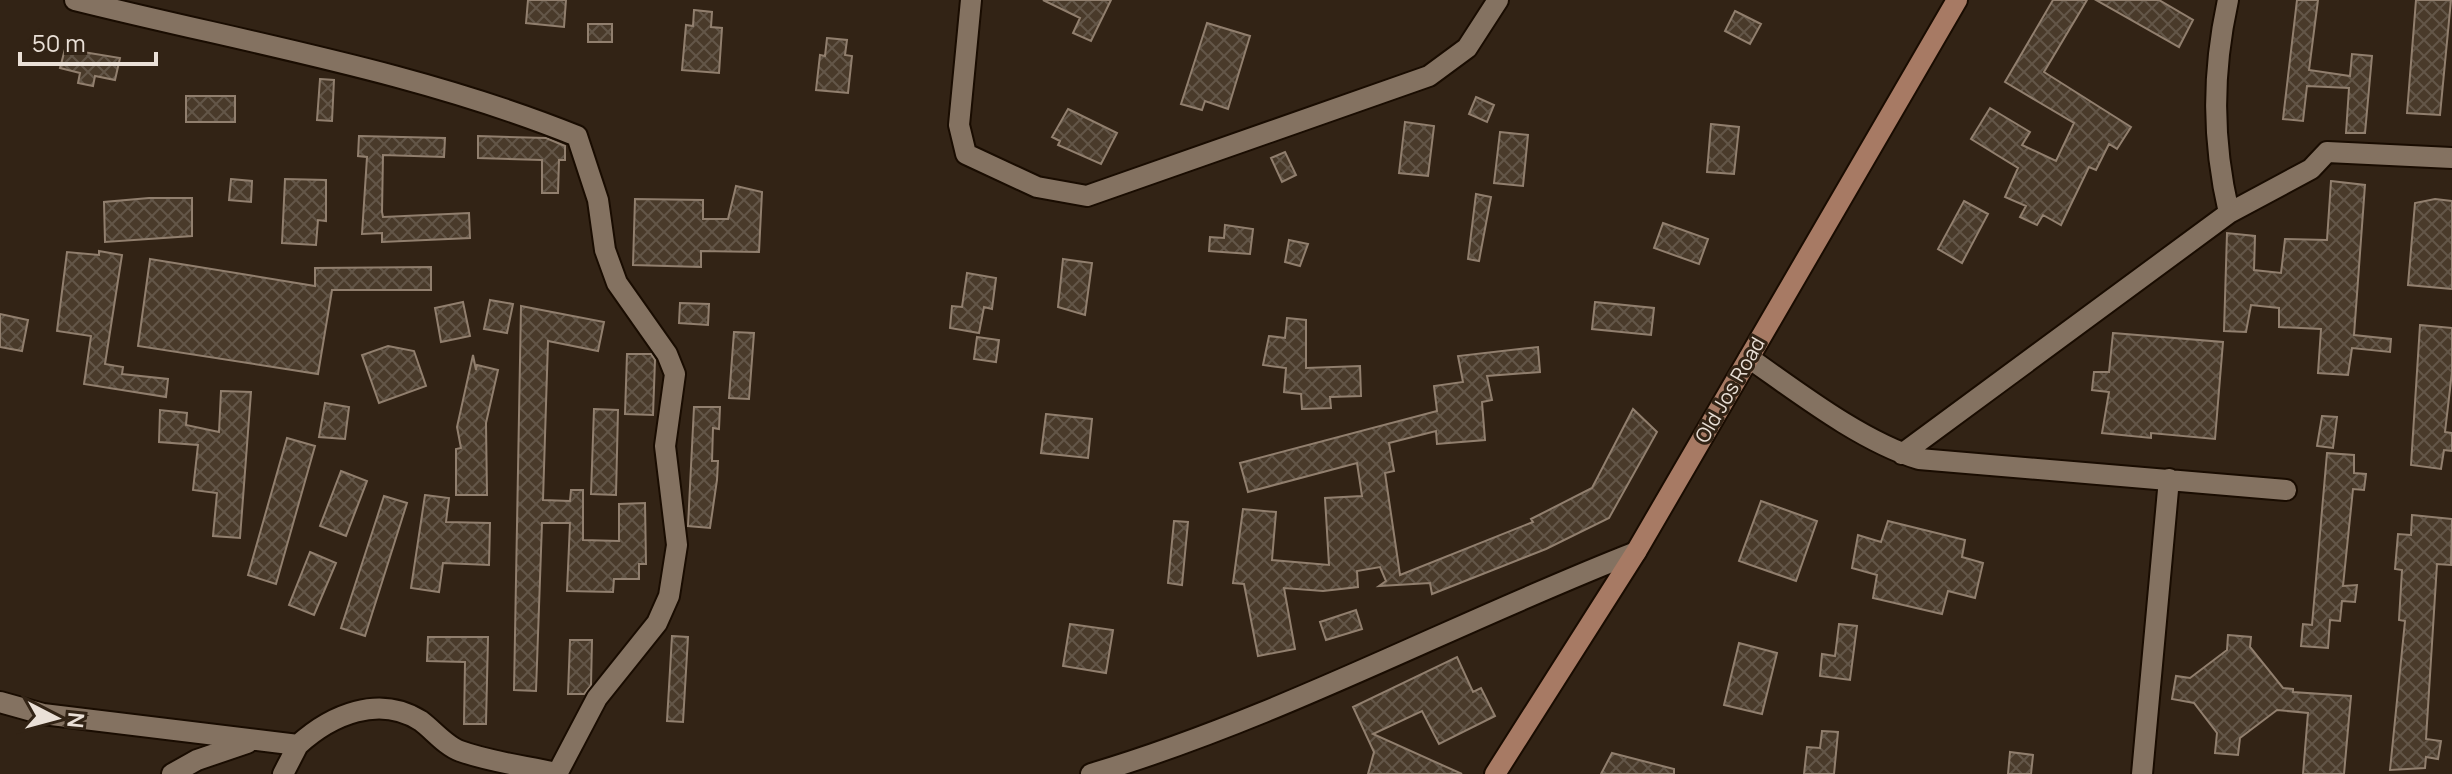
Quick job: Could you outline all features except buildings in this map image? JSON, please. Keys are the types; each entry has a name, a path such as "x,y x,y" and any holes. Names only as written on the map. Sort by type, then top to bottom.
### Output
{"main road":[{"name":"Old Jos Road","path":"1495,774 1636,552 1957,0"}],"street":[{"path":"75,0 330,58 524,115 577,136 598,200 605,250 617,283 667,354 675,374 665,446 677,545 669,596 657,623 597,698 556,774 457,751 421,721 397,710 371,709 336,718 315,729 298,745 283,774"},
{"path":"971,0 959,125 966,154 1037,187 1087,196 1429,76 1467,48 1498,0"},
{"path":"2228,0 2217,50 2214,117 2219,171 2229,213"},
{"path":"1902,454 2229,213 2311,169 2327,152 2452,158"},
{"path":"1749,358 1803,396 1902,454 1940,462 2286,490"},
{"path":"2142,774 2169,479"},
{"path":"1091,774 1144,758 1291,700 1529,594 1636,552"},
{"path":"0,702 43,714 251,742 298,745"},
{"path":"172,774 197,760 251,742"}]}
